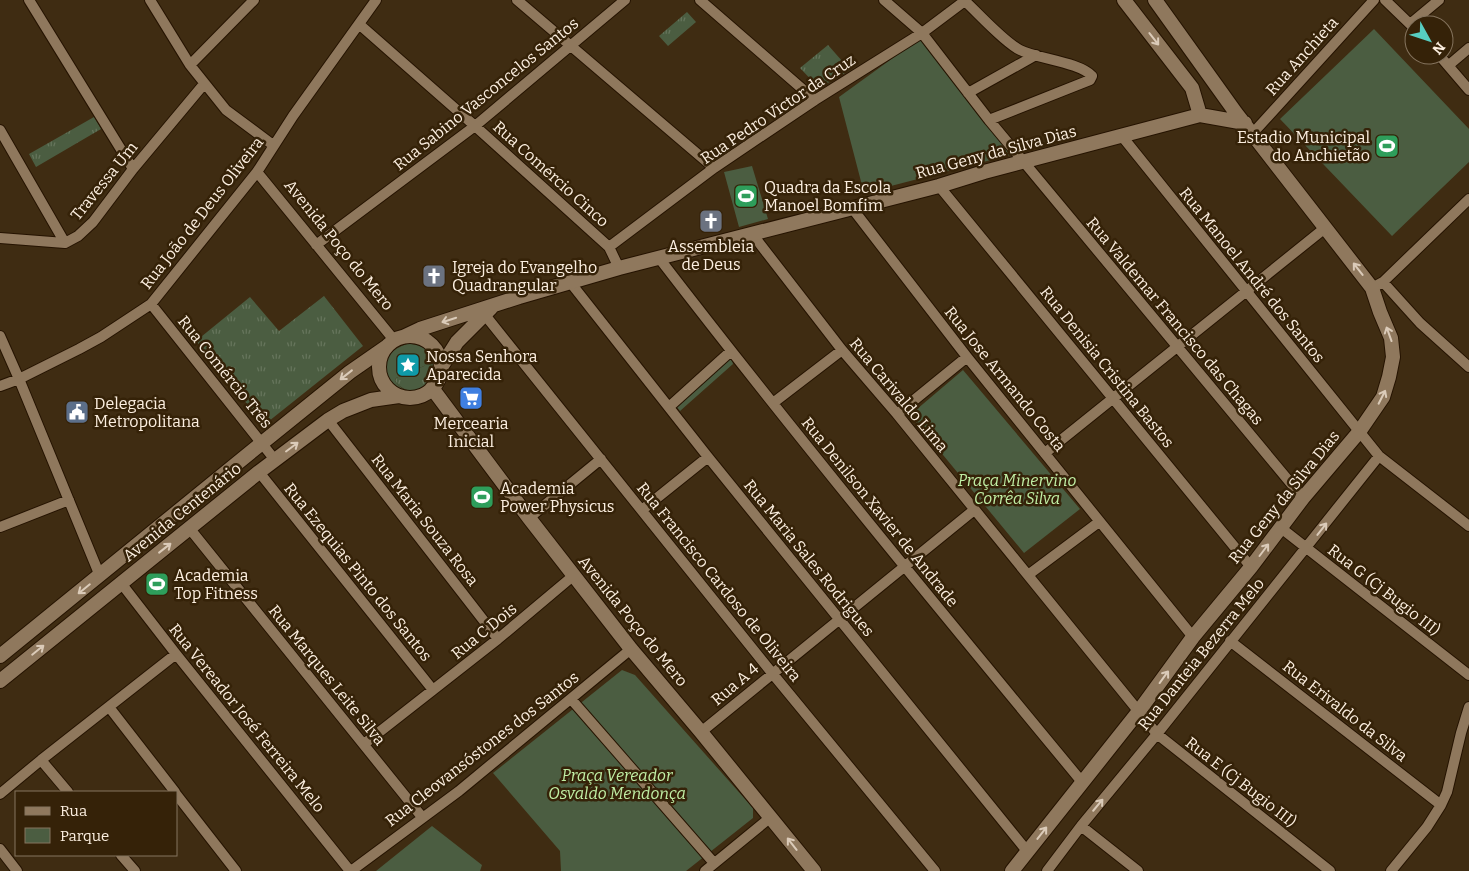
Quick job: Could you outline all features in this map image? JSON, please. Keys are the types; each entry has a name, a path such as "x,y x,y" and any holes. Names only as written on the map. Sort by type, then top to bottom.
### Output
{"main road":[{"path":"1124,0 1192,88 1200,115"},
{"name":"Rua Geny da Silva Dias","path":"1012,871 1139,711 1193,637 1251,567 1303,498 1359,432 1383,397 1393,357 1391,338 1380,312 1378,285 1325,228 1226,98 1155,0"},
{"name":"Rua Geny da Silva Dias","path":"394,341 420,329 483,312 496,304 619,268 754,235 1200,115 1249,128"},
{"name":"Rua Geny da Silva Dias","path":"440,369 457,342 483,312"},
{"path":"413,336 422,338 436,351 440,369 437,381 432,388 417,397 409,398 399,396 390,391 380,375 379,365 381,356 394,341 413,336"},
{"name":"Avenida Centenário","path":"0,656 350,372 394,341"},
{"name":"Avenida Poço do Mero","path":"432,388 529,518 631,649 814,871"},
{"name":"Avenida Centenário","path":"0,681 259,472 328,420 343,411 371,400 399,396"},
{"path":"168,520 186,532"}],"street":[{"path":"29,0 133,169"},
{"path":"150,0 190,66 204,84 234,117 274,145"},
{"path":"190,66 254,0"},
{"name":"Rua João de Deus Oliveira","path":"0,386 20,379 101,337 151,304 257,172 376,0"},
{"path":"517,0 714,168"},
{"name":"Rua Sabino Vasconcelos Santos","path":"316,245 475,126 625,0"},
{"path":"700,0 815,100"},
{"name":"Rua Valdemar Francisco das Chagas","path":"884,0 922,33 989,120 1303,498"},
{"path":"1385,0 1404,18"},
{"path":"1423,15 1439,0"},
{"path":"965,1 1011,44 1024,52 1068,64 1086,71 1092,76 1090,80 989,120"},
{"name":"Rua Pedro Victor da Cruz","path":"609,247 714,168 815,100 922,33 965,1"},
{"name":"Rua Anchieta","path":"1249,128 1371,1"},
{"name":"Rua Comércio Cinco","path":"360,25 609,247"},
{"path":"1454,61 1469,48"},
{"path":"968,94 1036,55"},
{"path":"1449,65 1469,90"},
{"name":"Travessa Um","path":"65,243 78,236 93,222 133,169 204,84"},
{"path":"0,130 65,243"},
{"name":"Rua Manoel André dos Santos","path":"1121,135 1379,456 1469,526"},
{"name":"Avenida Poço do Mero","path":"257,172 394,341"},
{"name":"Rua Denisia Cristina Bastos","path":"940,186 1251,567"},
{"path":"1467,205 1378,285 1469,367"},
{"name":"Rua Jose Armando Costa","path":"852,208 966,357 1193,637"},
{"path":"1045,454 1325,228"},
{"name":"Rua Carivaldo Lima","path":"754,235 842,350 897,414 1139,711"},
{"path":"0,238 65,243"},
{"path":"609,247 619,268"},
{"name":"Rua Denilson Xavier de Andrade","path":"659,258 773,404 1082,782"},
{"name":"Rua Maria Sales Rodrigues","path":"570,282 708,457 1027,852"},
{"name":"Rua Comércio Três","path":"151,304 275,460"},
{"name":"Rua Francisco Cardoso de Oliveira","path":"483,312 772,673 935,871"},
{"path":"0,336 20,379 100,576"},
{"path":"773,404 842,350"},
{"path":"669,406 731,351"},
{"path":"897,414 966,357"},
{"name":"Rua Maria Souza Rosa","path":"328,420 498,639"},
{"name":"Rua Danteia Bezerra Melo","path":"1047,871 1081,826 1379,456"},
{"path":"642,510 708,457"},
{"path":"529,518 601,459"},
{"name":"Rua Ezequias Pinto dos Santos","path":"259,472 433,690"},
{"path":"0,527 70,500"},
{"name":"Rua A 4","path":"701,732 974,510"},
{"path":"1028,575 1098,522"},
{"name":"Rua G (Cj Bugio III)","path":"1281,528 1469,675"},
{"name":"Rua Marques Leite Silva","path":"186,532 364,744 422,817"},
{"name":"Rua C Dois","path":"364,744 498,639 574,576"},
{"name":"Rua Vereador José Ferreira Melo","path":"122,583 176,654 351,871"},
{"name":"Rua Erivaldo da Silva","path":"1230,641 1441,805"},
{"name":"Rua Cleovansóstones dos Santos","path":"351,871 459,791 631,649"},
{"path":"0,794 176,654"},
{"path":"571,699 714,863"},
{"path":"109,707 174,791"},
{"path":"1391,871 1427,827 1441,805 1447,792 1469,707"},
{"name":"Rua E (Cj Bugio III)","path":"1139,711 1157,734 1330,871"},
{"path":"41,760 67,791"},
{"path":"178,796 236,871"},
{"path":"705,871 771,817"},
{"path":"1081,826 1138,871"},
{"path":"0,849 11,869"},
{"path":"122,856 134,871"}],"green space":[{"path":"687,12 696,22 668,46 659,36"},
{"name":"Estadio Municipal do Anchietão","path":"1374,29 1404,61 1404,65 1408,65 1469,129 1469,162 1392,236 1280,119"},
{"path":"926,34 1014,154 864,193 839,97"},
{"path":"828,45 850,70 819,88 800,68"},
{"path":"94,117 101,129 36,167 29,154"},
{"name":"Quadra da Escola Manoel Bomfim","path":"752,166 768,219 739,227 724,172"},
{"path":"324,296 363,346 264,425 196,341 250,297 279,331"},
{"path":"407,344 414,344 431,354 436,365 436,372 424,390 413,394 402,391 393,384 387,373 386,362 392,352","holes":["427,360 432,375 429,382 417,391 402,388 395,381 396,378 424,366"]},
{"path":"425,354 432,371 428,384 418,390 406,390 395,381 396,378 424,366 425,363 417,368 412,365 412,359 415,364 419,365 422,363"},
{"path":"731,356 733,364 680,411 676,406"},
{"name":"Praça Minervino Corrêa Silva","path":"963,370 1080,509 1024,553 910,415"},
{"name":"Praça Vereador Osvaldo Mendonça","path":"622,670 635,675 753,808 753,818 686,871 561,871 560,851 493,773"},
{"path":"432,826 482,865 480,871 376,871"}],"place":[{"name":"Estadio Municipal do Anchietão","path":"1387,146"},
{"name":"Quadra da Escola Manoel Bomfim","path":"746,196"},
{"name":"Assembleia de Deus","path":"711,221"},
{"name":"Igreja do Evangelho Quadrangular","path":"434,276"},
{"name":"Nossa Senhora Aparecida","path":"408,365"},
{"name":"Mercearia Inicial","path":"471,398"},
{"name":"Delegacia Metropolitana","path":"77,412"},
{"name":"Academia Power Physicus","path":"482,497"},
{"name":"Academia Top Fitness","path":"157,584"}]}
